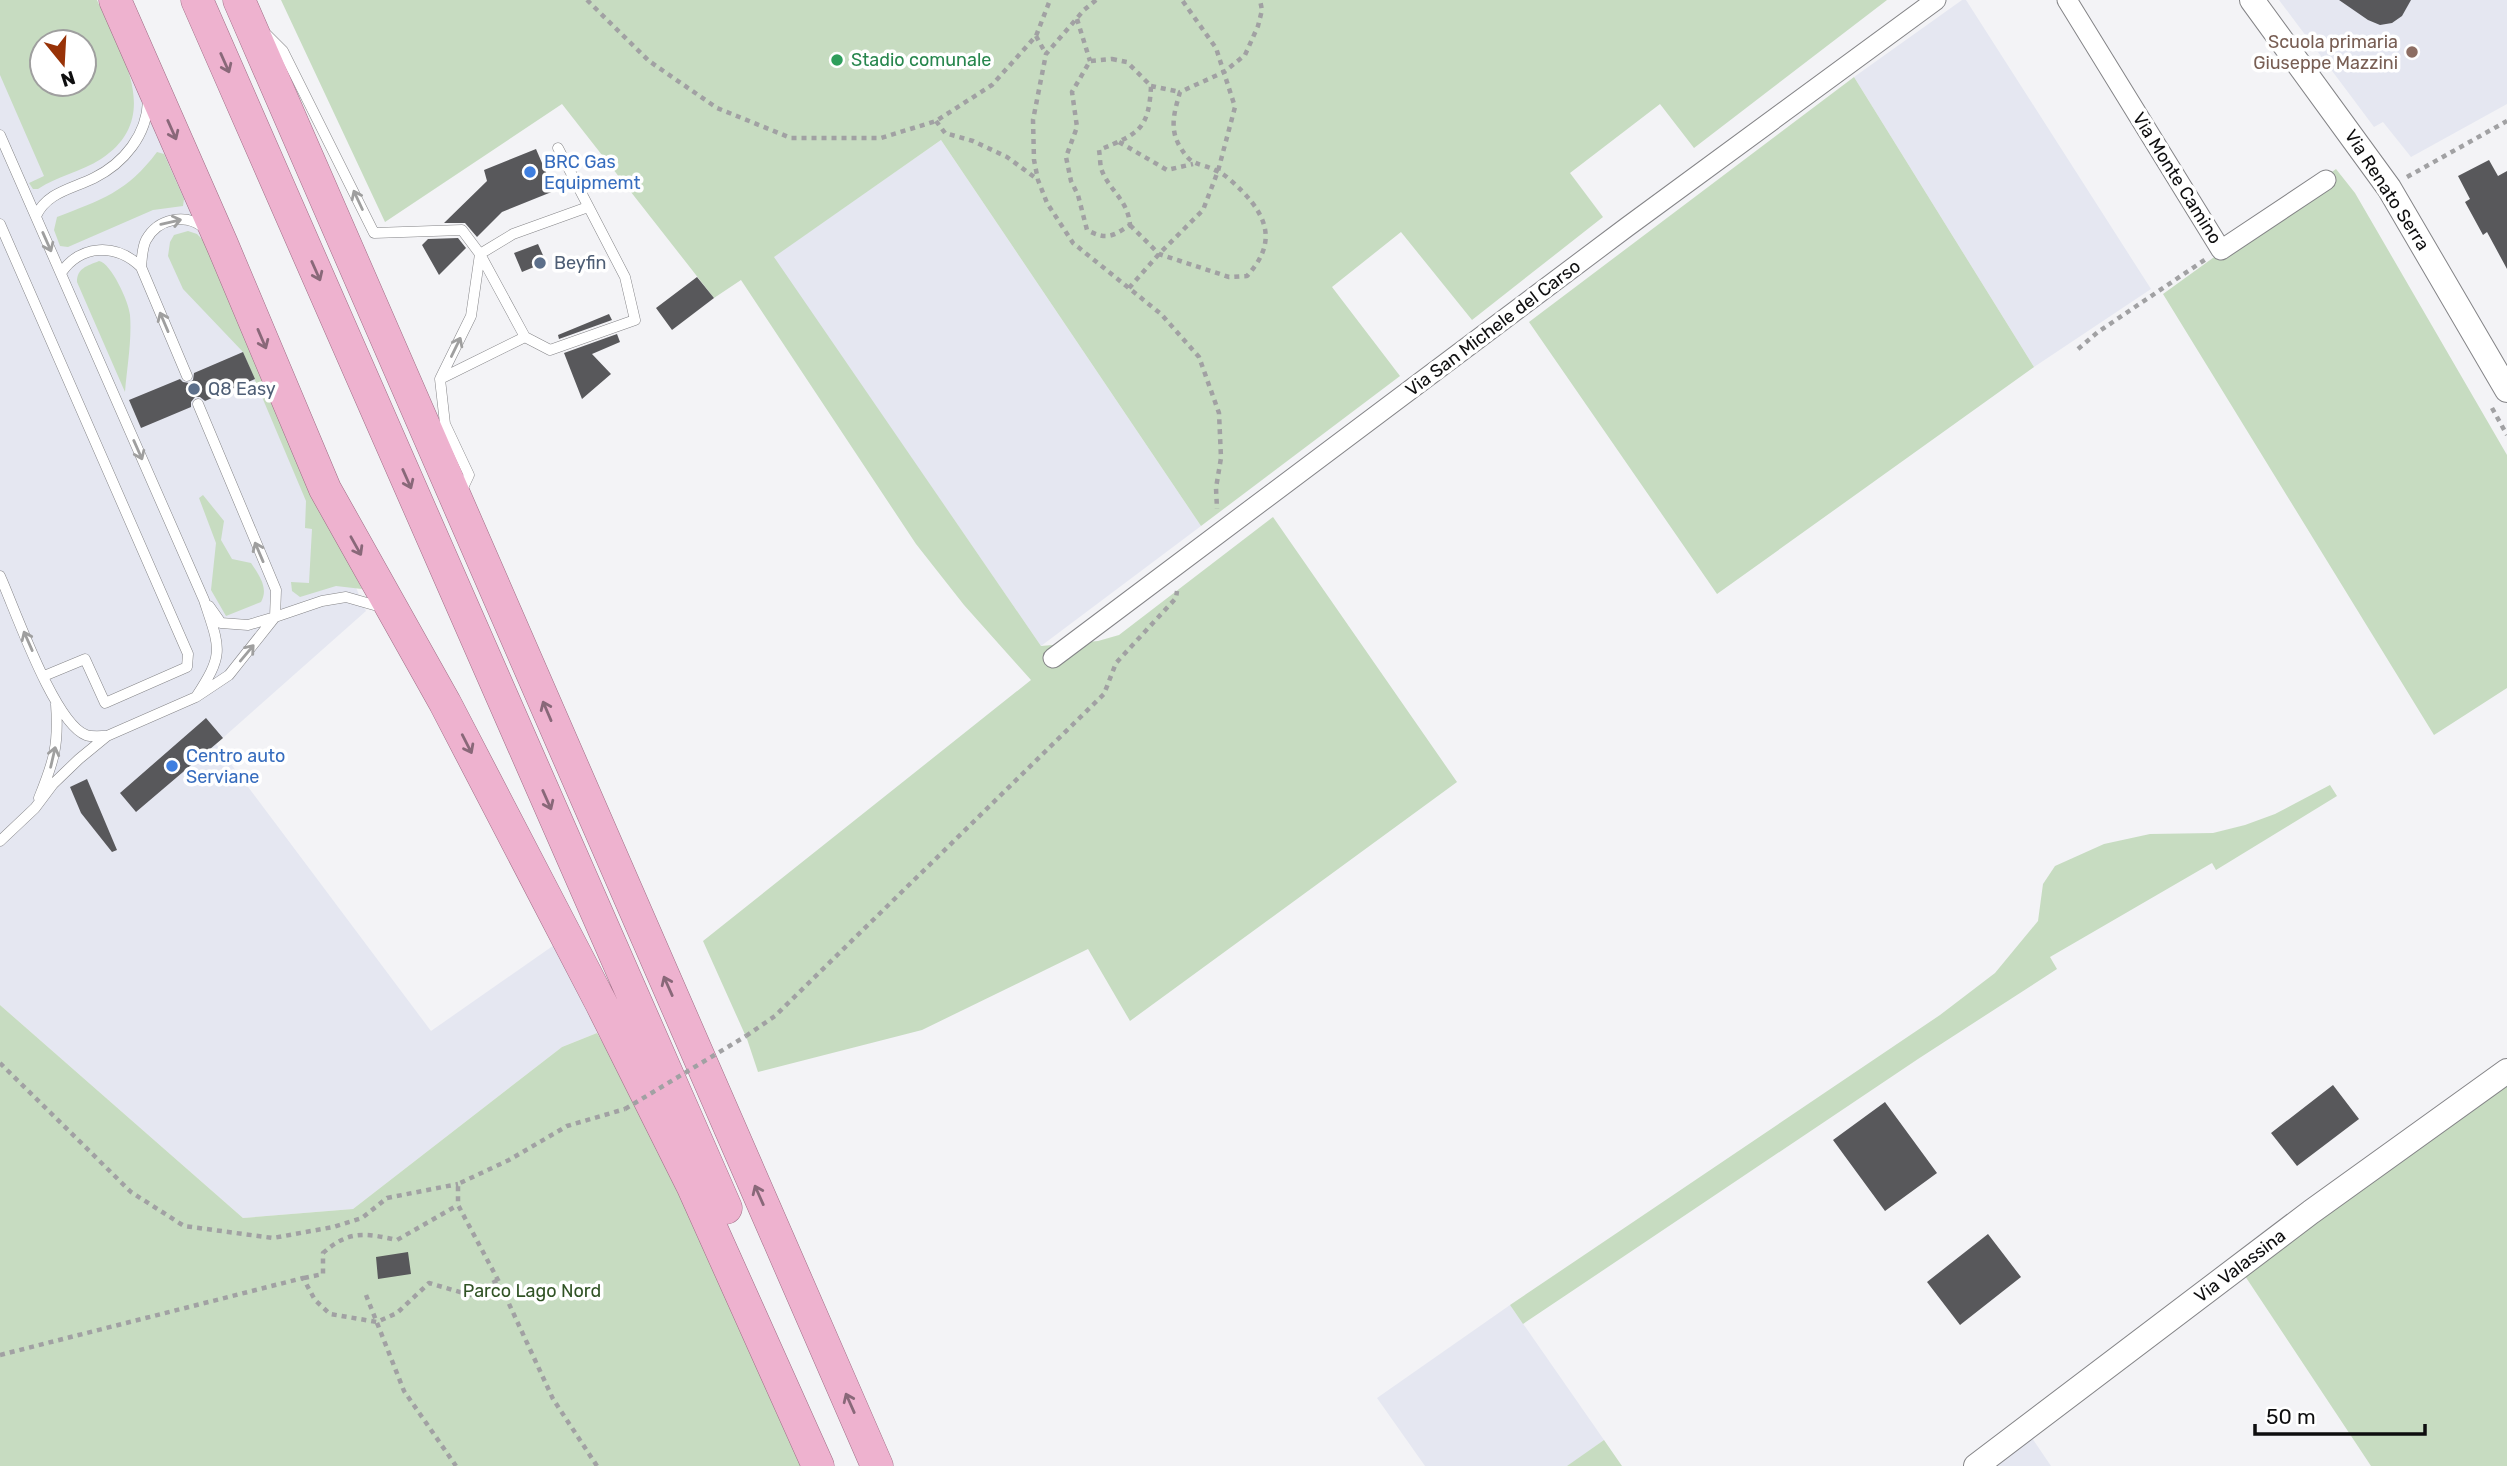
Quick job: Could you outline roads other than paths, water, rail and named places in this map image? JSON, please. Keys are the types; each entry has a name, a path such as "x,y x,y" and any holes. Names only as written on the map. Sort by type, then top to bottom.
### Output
{"highway":[{"path":"115,0 325,489 445,703 692,1185 818,1466"},
{"path":"197,0 839,1466"},
{"path":"241,6 877,1466"}],"street":[{"name":"Via San Michele del Carso","path":"1053,658 1627,227 1936,0"},
{"name":"Via Monte Camino","path":"2067,0 2221,250 2326,180"},
{"name":"Via Renato Serra","path":"2252,0 2389,188 2497,395"},
{"name":"Via Valassina","path":"1976,1466 2311,1212 2507,1071"}],"lane":[{"path":"241,6 283,51 374,233 462,230 480,254 525,337 550,351 635,320 625,277 558,148"},
{"path":"36,216 40,206 53,195 95,178 123,158 141,134 148,105 145,69"},
{"path":"1,140 204,600 219,644 213,670 196,697"},
{"path":"480,254 513,234 589,207"},
{"path":"187,376 141,267 142,254 147,239 160,224 176,218 197,221 222,244"},
{"path":"0,224 188,654 187,667 105,703 85,659 44,676"},
{"path":"61,274 70,261 84,254 105,250 122,253 141,267"},
{"path":"457,501 469,475 445,424 440,379 471,316 480,254"},
{"path":"440,379 525,337"},
{"path":"0,841 35,808 62,776 107,736 196,697 229,675 275,617 276,590 198,404"},
{"path":"0,576 56,703 69,723 86,735 107,736"},
{"path":"204,600 222,623 248,625 322,601 346,597 394,611"},
{"path":"35,808 52,764 58,734 56,703"}],"place":[{"name":"Scuola primaria Giuseppe Mazzini","path":"2412,52"},
{"name":"Stadio comunale","path":"837,60"},
{"name":"BRC Gas Equipmemt","path":"530,172"},
{"name":"Beyfin","path":"540,263"},
{"name":"Q8 Easy","path":"194,389"},
{"name":"Centro auto Serviane","path":"172,766"}],"park label":[{"name":"Parco Lago Nord","path":"532,1291"}]}
